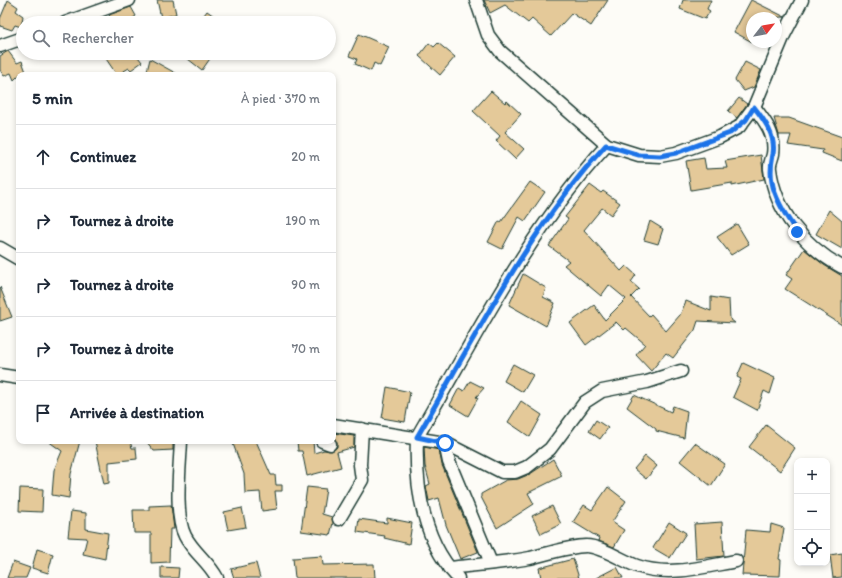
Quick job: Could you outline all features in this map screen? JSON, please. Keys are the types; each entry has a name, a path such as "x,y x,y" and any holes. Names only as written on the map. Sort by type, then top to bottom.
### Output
{"street":[{"path":"84,16 129,0"},
{"path":"476,0 488,35 500,52 606,145 639,155 660,156 676,153 730,133 746,120 754,107 784,35 802,0"},
{"path":"0,46 16,40"},
{"path":"754,107 766,123 774,142 770,166 772,183 780,204 791,223 809,244 842,267"},
{"path":"458,578 448,568 437,549 424,513 416,467 417,437 537,235 559,203 606,145"},
{"path":"0,248 16,257"},
{"path":"336,425 417,437 445,443 502,472 515,472 527,467 550,449 585,402 602,391 647,382 681,371"},
{"path":"0,375 16,378"},
{"path":"339,519 362,480 360,465 362,429"},
{"path":"445,443 449,462 491,563"},
{"path":"182,444 179,498 181,524 185,537 211,568 217,578"},
{"path":"448,568 528,558 586,546 597,548 638,566 656,570 673,571 691,569 736,561"}],"building":[{"path":"8,0 18,7 16,11 23,16 16,16 16,25 12,30 0,26 0,19"},
{"path":"157,0 173,0 176,14 161,16"},
{"path":"484,0 608,0 591,26 572,13 551,36 532,19 528,23 505,5 490,13"},
{"path":"683,0 711,0 707,9 710,11 705,19 680,9"},
{"path":"751,0 775,12 746,12 746,39 734,32"},
{"path":"131,7 136,16 110,16"},
{"path":"207,11 214,16 203,16"},
{"path":"359,34 389,47 380,66 374,63 371,71 355,64 357,59 349,56"},
{"path":"429,43 434,47 438,43 455,57 440,75 419,56"},
{"path":"8,51 17,63 22,61 26,72 16,72 16,78 14,80 11,73 4,76 0,70 0,56"},
{"path":"107,60 140,60 142,62 131,70 129,68 122,72 115,72"},
{"path":"150,60 152,60 174,72 147,72"},
{"path":"189,60 209,60 202,70"},
{"path":"745,62 761,70 754,87 744,91 735,80"},
{"path":"491,91 505,103 507,101 521,114 505,132 524,149 515,159 496,141 500,136 473,111"},
{"path":"739,98 747,104 737,118 728,111"},
{"path":"774,118 789,118 842,137 842,161 822,153 823,150 788,145 791,135 779,135"},
{"path":"761,155 764,179 732,186 732,183 691,190 686,161 704,158 706,169 727,168 725,161"},
{"path":"530,182 545,192 525,221 519,217 502,249 488,242 499,221 501,222"},
{"path":"590,185 601,193 603,191 620,203 611,215 602,208 584,230 621,271 626,266 636,275 631,282 639,289 631,297 649,316 651,314 666,331 680,315 686,301 711,311 711,297 729,300 730,319 735,323 698,321 695,330 673,358 666,353 651,371 636,355 645,344 626,328 624,330 616,322 586,345 570,323 594,305 605,320 626,299 609,285 601,296 564,265 569,261 549,246 568,219 565,217"},
{"path":"829,210 842,221 842,249 816,234"},
{"path":"650,221 663,229 658,244 644,240"},
{"path":"737,224 749,244 731,255 717,237"},
{"path":"804,249 824,265 842,276 842,325 785,289 792,279 786,275"},
{"path":"523,274 546,288 543,297 555,303 546,326 509,305"},
{"path":"0,287 12,317 0,321"},
{"path":"743,363 775,378 770,394 764,391 757,410 733,397 741,379 737,377"},
{"path":"513,364 533,375 523,392 504,381"},
{"path":"470,381 484,388 476,397 478,398 468,416 450,405 459,388 464,391"},
{"path":"387,387 410,392 405,422 382,418"},
{"path":"634,395 671,412 673,406 687,411 684,438 656,431 656,429 627,407"},
{"path":"521,401 542,415 530,437 508,422"},
{"path":"596,420 608,428 600,439 589,431"},
{"path":"766,425 795,448 780,471 749,447"},
{"path":"336,433 354,436 354,447 337,452 341,467 307,476 302,451 298,451 297,444 313,444 314,453 324,450 332,451 337,447"},
{"path":"695,443 725,464 711,486 680,461"},
{"path":"52,444 79,444 71,474 69,498 52,495 54,470 62,451"},
{"path":"96,444 131,444 132,448 136,448 137,459 109,462 109,483 104,484"},
{"path":"148,444 173,444 173,450 154,451"},
{"path":"233,444 257,444 271,475 275,475 276,485 282,485 282,491 275,491 277,509 262,511 260,492 245,493 244,474"},
{"path":"424,447 439,450 442,465 478,552 460,559 446,525 439,498 429,501 426,486 430,484 425,466"},
{"path":"645,456 657,466 646,479 634,469"},
{"path":"553,459 562,476 528,493 534,504 497,528 481,497 481,494 506,480 518,479 530,474"},
{"path":"307,487 326,489 322,514 332,517 333,523 330,535 301,531"},
{"path":"608,487 626,501 612,522 624,530 614,547 598,541 599,538 573,522 584,505 592,510"},
{"path":"20,488 43,489 42,512 19,511"},
{"path":"171,505 174,529 170,529 169,562 151,563 151,533 134,533 133,510 149,510 149,506"},
{"path":"552,506 561,524 541,534 532,516"},
{"path":"242,508 246,527 228,530 224,512"},
{"path":"71,511 86,513 86,529 108,533 105,559 83,554 87,538 68,537"},
{"path":"387,518 412,523 409,544 384,538 385,536 357,532 359,519 387,523"},
{"path":"669,522 686,533 670,558 653,548"},
{"path":"722,522 724,556 696,559 694,524"},
{"path":"771,524 784,528 779,559 781,560 780,576 742,575 746,530 770,532"},
{"path":"37,549 53,554 48,573 32,568"},
{"path":"842,553 842,577 833,578 830,555"},
{"path":"322,556 323,565 374,564 375,578 295,578 293,558"},
{"path":"573,559 579,578 541,578 539,568"},
{"path":"13,562 30,568 26,578 7,578"},
{"path":"256,563 260,578 234,578 231,569"},
{"path":"161,567 179,568 178,578 161,578"},
{"path":"617,567 623,578 596,578"}],"route":[{"path":"445,443 417,437 491,310 537,235 559,203 606,145 639,155 660,156 676,153 730,133 746,120 754,107 766,123 774,142 770,166 772,183 780,204 797,232"}]}
